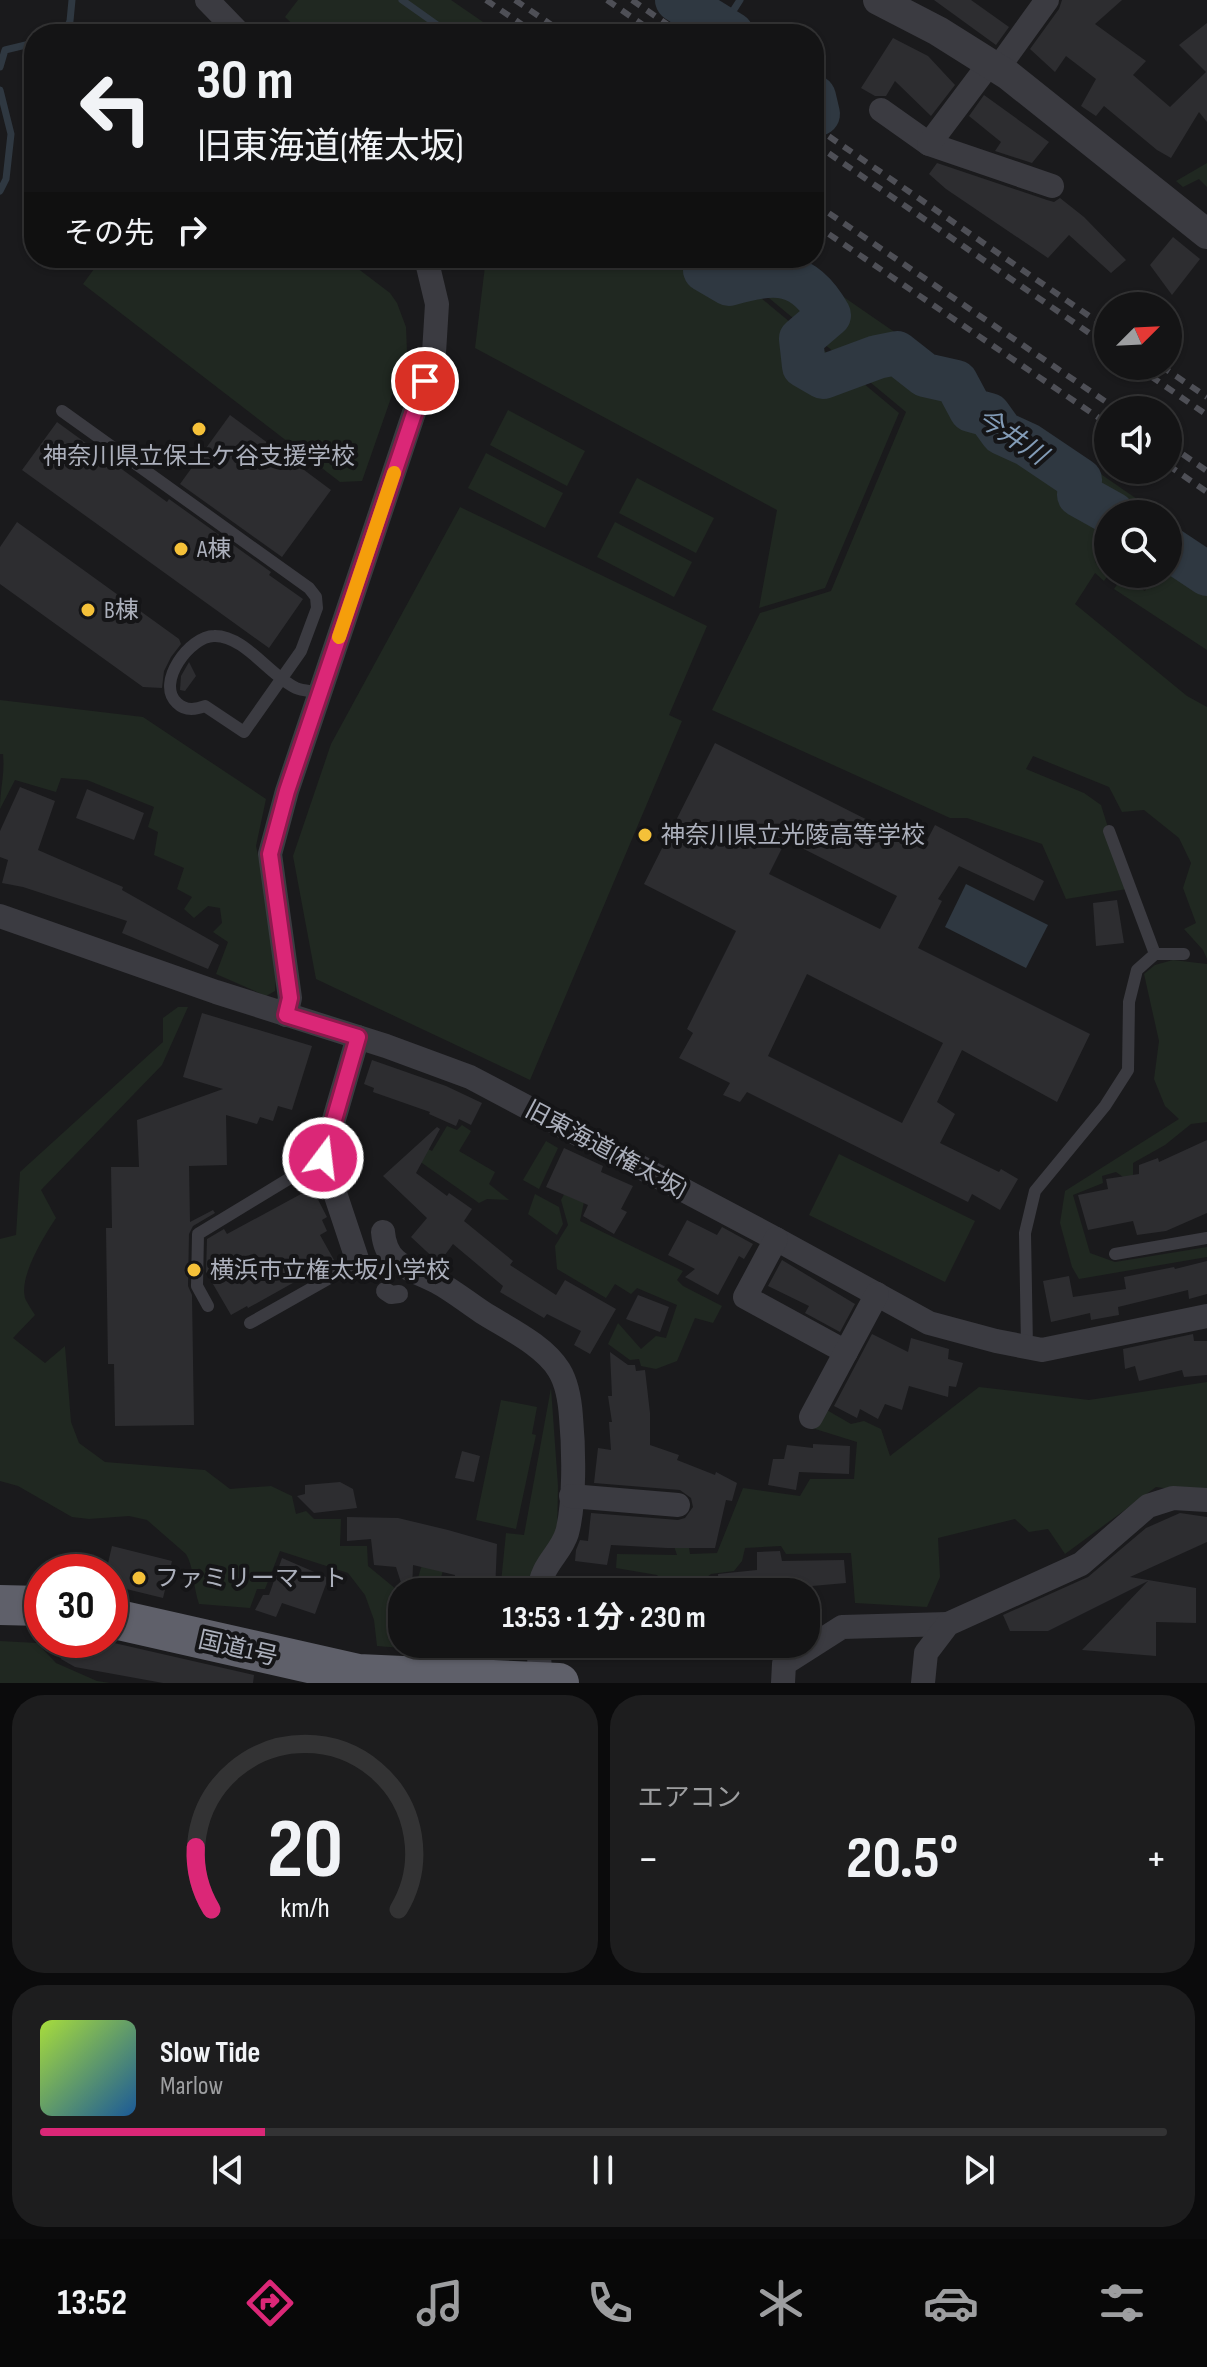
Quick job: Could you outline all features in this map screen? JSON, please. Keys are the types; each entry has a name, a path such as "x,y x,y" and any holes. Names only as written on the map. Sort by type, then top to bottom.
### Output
{"highway":[{"path":"0,1605 24,1606"},
{"name":"国道1号","path":"128,1622 358,1674 559,1683"}],"street":[{"path":"207,0 230,24"},
{"path":"878,0 938,31 994,66 1207,234"},
{"path":"929,144 1047,0"},
{"path":"881,110 929,144 1052,186"},
{"path":"286,1015 290,998 270,854 287,791 434,353 437,304 428,268"},
{"name":"旧東海道(権太坂)","path":"0,916 470,1077 929,1323 1042,1350 1207,1316"},
{"path":"358,1037 323,1158 361,1266"},
{"path":"383,1232 384,1245 393,1260 412,1273 410,1288 543,1351 560,1371 571,1415 571,1496 566,1534 542,1578"},
{"path":"776,1239 745,1297 846,1352"},
{"path":"811,1417 877,1294"},
{"path":"571,1496 678,1505"},
{"path":"783,1683 784,1664 842,1627 948,1624 1081,1564 1148,1506 1173,1498 1207,1500"},
{"path":"923,1683 926,1653 948,1624"},
{"path":"539,1658 541,1682"}],"lane":[{"path":"62,411 313,592 317,608 301,651 282,678 244,732 205,706 186,709 177,704 168,686 170,676 197,641 217,635 236,643 282,678 296,688 320,693"},
{"path":"1109,831 1155,954"},
{"path":"1027,1347 1025,1233 1035,1191 1105,1106 1128,1070 1129,1002 1137,970 1155,954 1184,954"},
{"path":"208,1306 197,1286 198,1234 323,1158"},
{"path":"1115,1254 1207,1238"},
{"path":"250,1323 361,1266"}],"shaded area":[{"path":"298,0 451,0 483,22 292,24 285,17"},
{"path":"1207,163 1207,187 1199,179 1183,187 1176,181"},
{"path":"95,268 357,268 390,293 397,303 406,327 407,352 362,481 340,482 83,284"},
{"path":"485,268 725,268 899,413 825,588 759,608 777,510 475,348"},
{"path":"733,268 802,268 1094,469 1094,484 1115,484 1138,500 1094,500 1094,575 1075,604 1187,696 1207,707 1207,959 1184,929 1196,923 1183,888 1191,863 1179,838 1144,810 1122,812 1109,787 1033,756 1026,769 1084,793 1101,805 1127,889 1066,899 1042,844 967,818 950,818 712,710 760,613 831,591 906,412"},
{"path":"508,410 585,451 567,486 490,445"},
{"path":"486,453 563,493 545,528 468,488"},
{"path":"637,478 714,518 696,553 619,513"},
{"path":"460,507 707,626 669,715 682,721 530,1080 316,979 293,856 331,744"},
{"path":"615,522 692,562 674,597 597,557"},
{"path":"1182,533 1207,551 1207,650 1114,589 1140,588 1145,591 1147,588 1182,588"},
{"path":"0,700 143,717 266,799 256,846 278,945 275,991 266,996 216,974 228,942 213,932 222,923 220,908 208,906 194,918 184,909 192,897 177,889 184,868 154,855 158,832 148,827 154,807 87,780 61,778 56,792 15,780 0,809 3,754 0,754"},
{"path":"966,884 1048,925 1026,968 945,927"},
{"path":"1173,960 1207,964 1207,1122 1191,1124 1165,1145 1133,1163 1133,1175 1126,1179 1116,1172 1102,1176 1103,1183 1073,1195 1090,1253 1115,1262 1207,1247 1207,1257 1079,1279 1072,1267 1060,1223 1065,1191 1179,1119 1165,1106 1154,1079 1159,1041 1144,974 1155,965"},
{"path":"178,1007 188,1007 162,1065 41,1190 56,1218 34,1256 26,1279 25,1298 35,1315 13,1338 45,1363 65,1346 71,1422 79,1443 105,1462 205,1470 230,1489 271,1486 292,1496 296,1514 306,1511 314,1519 341,1519 340,1546 367,1546 368,1566 388,1582 388,1647 377,1646 374,1620 365,1595 348,1573 280,1551 265,1589 257,1589 250,1608 199,1604 186,1554 147,1520 129,1516 72,1517 18,1486 0,1481 0,1239 16,1235 20,1172 163,1042 163,1018"},
{"path":"462,1125 471,1131 459,1151 495,1172 489,1184 509,1200 487,1199 479,1203 412,1156 420,1145 432,1151 447,1126 457,1130"},
{"path":"546,1141 558,1148 539,1189 523,1180"},
{"path":"839,1154 975,1221 945,1282 809,1215"},
{"path":"567,1189 585,1197 580,1221 683,1271 677,1280 683,1286 722,1306 713,1323 695,1318 677,1361 656,1369 641,1366 639,1359 630,1360 608,1344 618,1323 641,1349 656,1336 666,1338 677,1305 637,1288 631,1294 615,1284 606,1298 557,1269 555,1246 568,1225 561,1200"},
{"path":"535,1194 559,1207 563,1224 557,1235 528,1214"},
{"path":"1207,1382 1207,1494 1156,1487 1065,1554 1048,1529 1029,1532 1015,1519 938,1538 940,1577 927,1607 855,1603 851,1553 786,1554 781,1546 745,1548 742,1561 734,1571 711,1574 706,1578 660,1578 616,1568 617,1554 677,1555 674,1546 689,1548 690,1554 717,1553 743,1488 800,1496 810,1479 854,1479 857,1442 812,1428 825,1409 851,1424 864,1421 881,1429 890,1456 979,1387 1089,1400"},
{"path":"551,1388 558,1486 557,1540 539,1578 501,1578 506,1533 524,1535"},
{"path":"501,1400 537,1407 532,1434 536,1435 516,1529 476,1520"},
{"path":"423,1561 445,1565 441,1577 445,1578 418,1578"},
{"path":"0,1641 24,1642 24,1658 51,1658 97,1681 110,1683 0,1683"}],"building":[{"path":"934,0 971,0 1009,27 996,45"},
{"path":"1062,0 1122,0 1095,24 1146,61 1133,75 1170,107 1206,72 1179,45 1207,23 1207,122 1199,112 1171,158 1104,106 1096,116 1081,106 1096,79 1066,56 1055,72 1030,49 1059,9"},
{"path":"893,38 928,56 955,85 931,116 895,81 886,96 875,96 861,88"},
{"path":"984,95 1049,142 1032,163 995,151 1001,142 969,116"},
{"path":"937,163 1054,202 1060,198 1084,217 1126,260 1111,273 1069,235 1048,258 946,189 929,174"},
{"path":"1173,237 1200,259 1174,292 1170,292 1150,265"},
{"path":"230,415 331,490 282,557 180,484"},
{"name":"A棟","path":"57,422 271,572 269,575 303,599 269,648 22,470"},
{"name":"B棟","path":"17,522 179,639 181,644 164,671 162,688 143,687 0,584 0,547"},
{"path":"189,662 196,676 185,691 180,690 181,676"},
{"path":"715,743 923,848 935,825 1044,881 1034,901 959,866 938,899 942,901 918,948 1090,1034 1057,1102 962,1050 937,1102 955,1114 940,1143 1018,1179 1000,1210 972,1194 968,1202 747,1092 740,1102 723,1095 730,1083 679,1058 693,1033 687,1029 736,931 644,884","holes":["786,840 897,896 880,929 769,874","807,974 943,1043 902,1123 768,1056"]},
{"path":"20,787 55,801 38,850 123,887 122,890 219,945 208,969 122,933 127,921 2,883 8,860 0,857 0,831"},
{"path":"87,789 144,813 134,840 76,818"},
{"path":"1117,900 1124,943 1096,946 1093,903"},
{"path":"202,1013 312,1046 292,1110 278,1106 273,1121 260,1117 257,1124 226,1115 227,1165 189,1166 190,1222 213,1210 215,1213 193,1226 189,1234 194,1425 115,1426 114,1364 108,1364 106,1228 112,1228 111,1167 139,1167 137,1120 223,1089 183,1077"},
{"path":"372,1060 446,1086 482,1103 471,1125 459,1119 456,1126 430,1112 373,1092 374,1088 364,1084"},
{"path":"437,1127 440,1129 416,1173 447,1196 449,1193 472,1209 464,1221 513,1261 510,1265 556,1295 565,1280 616,1309 590,1354 574,1345 581,1331 547,1314 544,1318 500,1292 503,1286 453,1244 439,1263 411,1237 427,1218 383,1176"},
{"path":"1207,1140 1207,1213 1166,1231 1137,1235 1133,1221 1088,1230 1078,1195 1108,1189 1106,1179 1139,1174 1139,1165 1158,1158 1159,1162"},
{"path":"564,1148 603,1166 601,1172 633,1186 621,1209 627,1212 614,1234 583,1216 588,1205 546,1187"},
{"path":"312,1188 327,1217 322,1220 327,1231 320,1235 334,1260 231,1315 206,1272 207,1239 224,1229 227,1234"},
{"path":"687,1220 717,1235 722,1227 753,1244 744,1259 739,1256 718,1295 685,1277 695,1269 668,1255"},
{"path":"782,1260 855,1304 840,1332 805,1313 809,1306 768,1286"},
{"path":"1207,1261 1207,1294 1189,1299 1188,1290 1118,1307 1119,1315 1091,1320 1090,1313 1051,1322 1043,1281 1069,1276 1073,1297 1126,1289 1124,1277"},
{"path":"638,1295 669,1307 660,1332 626,1319"},
{"path":"872,1334 908,1352 911,1338 949,1349 948,1359 963,1363 956,1387 949,1386 948,1397 909,1386 902,1410 885,1404 878,1419 860,1409 857,1418 834,1406"},
{"path":"1193,1334 1194,1341 1207,1341 1207,1375 1184,1377 1182,1370 1139,1381 1135,1366 1125,1369 1123,1349"},
{"path":"610,1352 628,1365 635,1365 636,1371 645,1370 650,1445 679,1455 677,1460 715,1475 716,1472 737,1483 732,1501 726,1500 715,1548 611,1545 607,1565 575,1561 580,1540 588,1541 591,1513 678,1520 685,1518 693,1507 691,1498 680,1490 594,1483 598,1448 611,1450 609,1422 612,1422 608,1396 612,1396"},
{"path":"813,1444 850,1446 849,1474 799,1472 796,1490 768,1485 773,1459 784,1459 787,1445 813,1448"},
{"path":"462,1451 480,1456 474,1482 455,1478"},
{"path":"340,1482 353,1489 357,1508 314,1513 297,1496 305,1494 305,1485"},
{"path":"1180,1513 1207,1517 1207,1542 1130,1577 1196,1588 1196,1623 1156,1622 1156,1656 1082,1650 1148,1581 1048,1631 1010,1631 1003,1615 1088,1577 1146,1528"},
{"path":"347,1517 398,1518 448,1530 497,1544 496,1578 454,1578 455,1575 413,1565 413,1578 400,1578 396,1567 374,1565 371,1539 347,1541"},
{"name":"ファミリーマート","path":"112,1546 172,1561 163,1598 128,1589 128,1554 110,1554"},
{"path":"780,1551 782,1561 844,1560 846,1583 820,1585 820,1578 718,1578 718,1574 757,1570 757,1552"},
{"path":"282,1558 326,1577 315,1614 282,1603 276,1617 255,1610 263,1595 269,1595"},
{"path":"128,1646 254,1675 253,1683 163,1683 75,1667 61,1659 128,1658"}],"waterway":[{"path":"69,24 72,0"},
{"path":"402,0 436,24"},
{"name":"今井川","path":"677,0 716,24"},
{"path":"725,24 740,0"},
{"path":"0,67 5,50 24,45"},
{"path":"0,90 11,134 6,179 0,191"},
{"name":"今井川","path":"706,268 729,284 774,276 799,282 809,289 829,315 801,339 804,366 823,377 897,353 925,375 956,382 971,410 989,415 1002,433 1028,445 1080,480 1079,495 1094,503"},
{"name":"今井川","path":"1182,557 1207,574"}],"railway":[{"path":"486,0 521,24"},
{"path":"515,0 550,24"},
{"path":"607,0 642,24"},
{"path":"632,0 667,24"},
{"path":"824,133 1094,319"},
{"path":"824,150 1094,336"},
{"path":"824,210 1097,396"},
{"path":"824,231 1094,414"},
{"path":"1156,380 1207,415"},
{"path":"1182,380 1207,397"},
{"path":"1182,454 1207,471"},
{"path":"1182,475 1207,492"}],"slow traffic":[{"path":"339,637 394,473"}],"place":[{"name":"神奈川県立保土ケ谷支援学校","path":"199,429"},
{"name":"A棟","path":"181,549"},
{"name":"B棟","path":"88,610"},
{"name":"神奈川県立光陵高等学校","path":"645,835"},
{"name":"横浜市立権太坂小学校","path":"194,1270"},
{"name":"ファミリーマート","path":"139,1578"}],"route":[{"path":"323,1158 358,1037 286,1015 290,998 270,854 287,791 425,381"}]}
